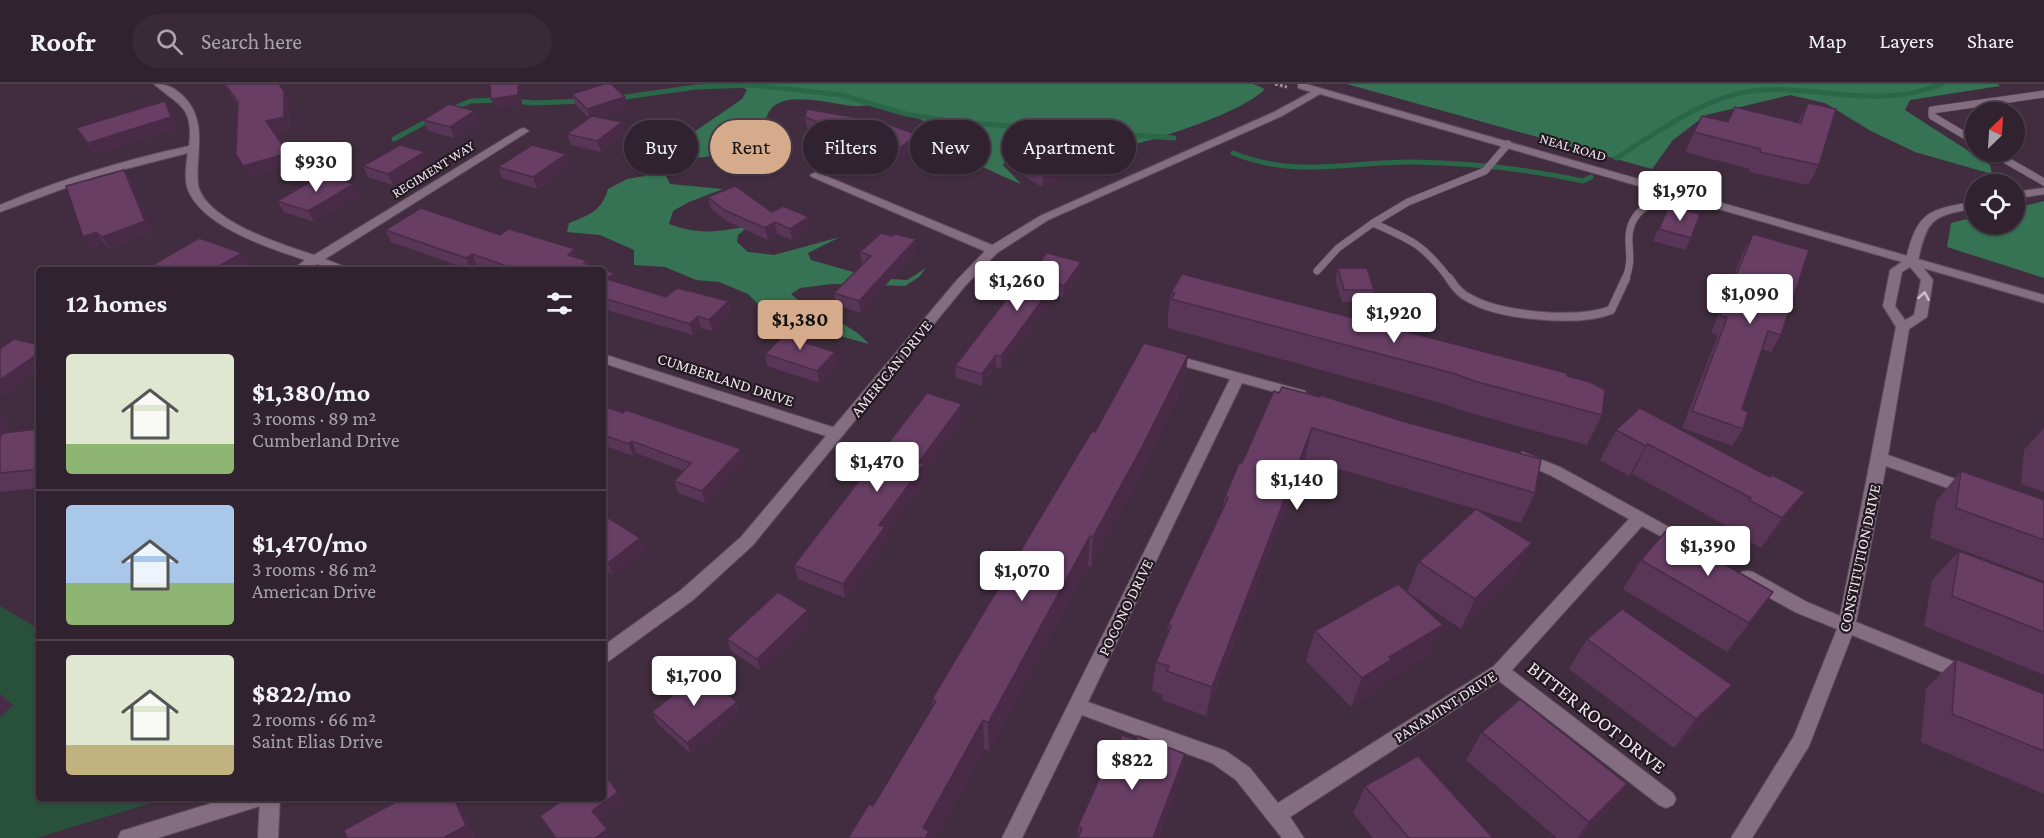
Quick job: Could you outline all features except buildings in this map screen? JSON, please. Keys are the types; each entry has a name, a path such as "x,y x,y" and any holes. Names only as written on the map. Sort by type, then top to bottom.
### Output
{"street":[{"path":"159,84 178,96 188,106 194,120 193,190 213,214 238,229 339,267"},
{"name":"NEAL ROAD","path":"1296,85 2044,299"},
{"name":"AMERICAN DRIVE","path":"606,654 639,632 723,565 747,541 961,283 993,250 1044,218 1278,114 1318,91"},
{"name":"REGIMENT WAY","path":"303,267 524,131"},
{"path":"0,209 42,191 105,169 192,149"},
{"path":"816,175 993,250"},
{"path":"2025,194 2044,191"},
{"path":"1912,261 1927,280 1920,317 1903,327 1889,306 1896,270 1912,261 1924,221 1933,215 1965,207"},
{"name":"CONSTITUTION DRIVE","path":"1741,838 1802,740 1846,626 1880,458 1903,327"},
{"path":"1149,352 1317,399"},
{"name":"CUMBERLAND DRIVE","path":"606,359 837,434"},
{"name":"POCONO DRIVE","path":"1012,838 1238,377"},
{"path":"1510,453 1533,459 1690,546"},
{"path":"1880,458 1990,496"},
{"name":"PANAMINT DRIVE","path":"1276,815 1500,670 1640,518"},
{"path":"1730,568 1801,607 1980,680"},
{"name":"BITTER ROOT DRIVE","path":"1500,670 1666,799"},
{"path":"1077,705 1219,758 1243,774 1294,838"},
{"path":"128,838 248,801"},
{"path":"268,838 270,801"}],"lane":[{"path":"1988,102 2044,94"},
{"path":"1965,105 1932,110 1932,116 1965,136"},
{"path":"1317,271 1338,248 1408,202 1485,171 1508,144"},
{"path":"2009,162 2044,182"},
{"path":"1373,223 1429,252 1451,283 1467,297 1482,305 1524,313 1591,317 1604,315 1611,310 1613,298 1630,269 1629,228 1634,215 1642,206 1680,194"}],"path":[{"path":"1275,84 1296,85"}],"green space":[{"path":"738,84 1253,84 1265,89 1237,108 1217,117 1136,144 1136,120 1002,120 1002,174 1012,174 1021,184 990,170 990,120 922,120 881,105 853,106 795,99 776,104 765,120 711,120 742,99 747,90"},
{"path":"1347,84 1998,84 2000,86 1910,100 1905,110 1965,149 1965,162 1985,162 1990,165 1992,174 1915,152 1871,131 1825,103 1790,95 1706,115 1673,140 1652,169"},
{"path":"710,121 710,156 698,158 698,129"},
{"path":"669,174 666,176 670,184 723,189 673,211 669,224 699,231 728,230 749,226 738,235 737,242 748,252 774,255 840,237 808,253 811,260 874,278 907,280 926,268 919,277 905,286 832,284 800,288 791,294 851,329 869,344 771,317 748,294 719,282 696,280 665,267 634,265 634,250 600,235 567,232 569,223 589,215 598,207 608,189 627,179"},
{"path":"2044,201 2044,278 1947,247 1951,223 1965,220 1965,234 2025,234 2025,206"},
{"path":"0,606 36,627 36,801 157,801 37,838 0,838"}],"waterway":[{"path":"1616,158 1680,118 1733,95 1751,91 1775,90 1894,96 1918,92 1941,84"},
{"path":"618,98 696,87 753,85 841,95 906,114 955,122 1174,138"},
{"path":"449,110 471,101 499,100"},
{"path":"513,101 534,103 583,101"},
{"path":"394,139 431,119"},
{"path":"1233,153 1256,161 1301,167 1414,162 1478,165 1583,181 1591,177"}]}
